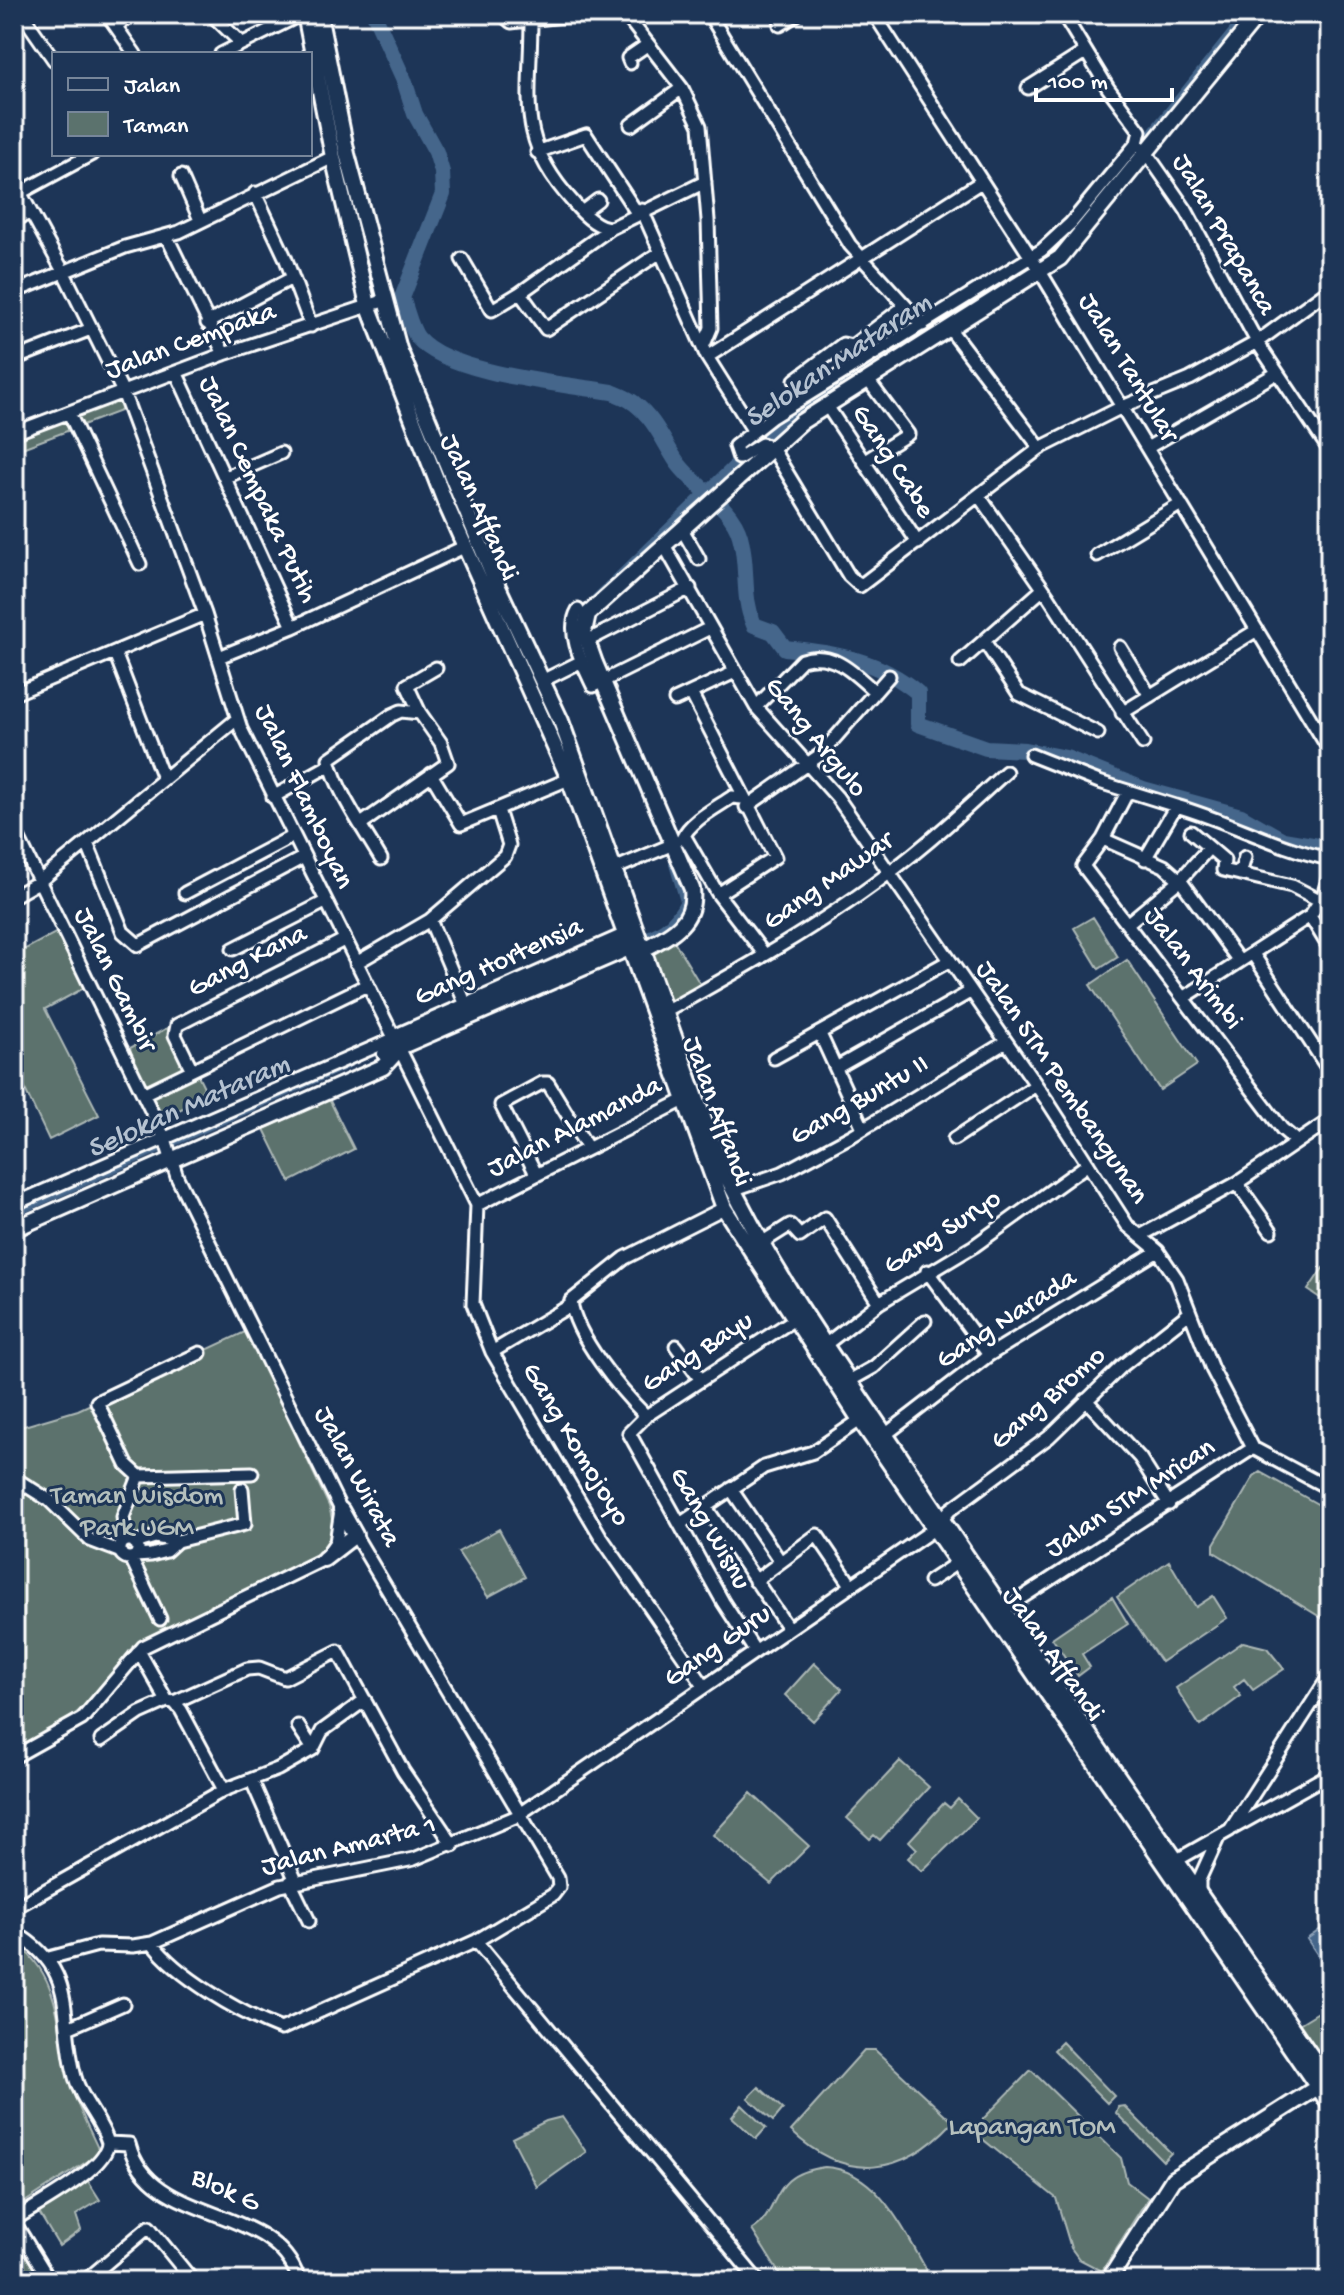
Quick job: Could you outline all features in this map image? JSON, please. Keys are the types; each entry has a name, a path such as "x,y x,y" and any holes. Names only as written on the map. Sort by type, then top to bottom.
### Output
{"main road":[{"name":"Jalan Affandi","path":"304,14 312,52"},
{"name":"Jalan Affandi","path":"319,14 347,154 399,349 498,587 569,779 665,1012 689,1097 755,1243 793,1320 860,1420 938,1524 1325,2084"},
{"path":"636,941 683,925 691,910 692,889 599,683 584,627 590,610 698,519 801,422 949,328 1036,265 1066,251 1098,202 1142,147 1259,14"},
{"name":"Jalan Affandi","path":"312,53 368,305 396,384 466,546 536,684 561,721 614,869 724,1208 755,1243 825,1345 885,1435 938,1524 957,1563 998,1613"},
{"name":"Gang Hortensia","path":"395,1042 466,1005 636,941"},
{"name":"Gang Hortensia","path":"395,1042 636,941"},
{"path":"14,1219 168,1148 383,1067 395,1042"},
{"path":"14,1229 168,1148"},
{"name":"Jalan Wirata","path":"341,1510 355,1535"},
{"path":"324,1559 355,1535"},
{"name":"Jalan Affandi","path":"1113,1776 1199,1892 1325,2084 1330,2105"},
{"path":"1108,2281 1173,2179 1325,2084"}],"street":[{"path":"107,14 134,52"},
{"path":"117,26 130,14"},
{"path":"211,14 241,43"},
{"path":"225,52 304,14"},
{"path":"502,14 509,21 580,14"},
{"path":"625,14 682,88 700,126 711,328 705,352"},
{"path":"709,14 817,195 860,258 923,325"},
{"path":"780,25 797,14"},
{"name":"Jalan Tantular","path":"874,14 1036,265 1330,751"},
{"name":"Jalan Prapanca","path":"1063,14 1085,52 1140,131 1142,147 1186,210 1257,342 1330,451"},
{"path":"28,16 52,57"},
{"path":"531,20 529,97 537,152 554,181 582,212 601,226 611,228"},
{"path":"630,63 628,58 647,45"},
{"path":"1028,88 1085,52"},
{"path":"631,125 682,88"},
{"path":"537,152 586,135 640,212 705,352 753,430"},
{"path":"17,187 87,156"},
{"path":"14,292 125,247 167,237 333,157"},
{"path":"181,176 200,220"},
{"path":"462,259 492,310 611,228 705,182"},
{"path":"705,352 981,182"},
{"name":"Jalan Flamboyan","path":"17,187 123,392 205,614 237,719 477,1205"},
{"path":"255,193 311,326"},
{"path":"582,212 598,200"},
{"path":"14,220 30,213"},
{"path":"167,237 224,354"},
{"path":"520,293 540,326 547,329 659,253"},
{"path":"1036,265 923,325 753,430 735,446 737,457 762,444 772,448 835,557 860,586 1040,448 1122,407 1190,379 1257,342 1327,296"},
{"path":"207,323 292,278"},
{"name":"Jalan Cempaka","path":"14,433 224,354 386,300"},
{"path":"795,380 827,354 843,344 852,346 905,306"},
{"path":"949,328 1040,448"},
{"path":"14,359 91,329"},
{"path":"1147,448 1277,373"},
{"name":"Jalan Cempaka Putih","path":"177,374 293,627"},
{"path":"865,461 908,434 868,380"},
{"name":"Gang Cabe","path":"827,406 918,543"},
{"path":"69,413 140,564"},
{"path":"226,477 281,453"},
{"path":"979,496 1143,743"},
{"path":"1097,555 1181,504"},
{"path":"683,531 699,559"},
{"name":"Gang Argulo","path":"664,545 756,707 837,797 887,874"},
{"path":"219,657 293,627 466,546"},
{"path":"587,641 690,588"},
{"path":"960,662 1042,590"},
{"path":"578,610 573,625 582,661 599,683 710,628"},
{"path":"14,694 205,614"},
{"path":"1122,713 1257,630"},
{"path":"984,641 1019,694 1098,733"},
{"path":"1120,647 1150,696"},
{"path":"115,653 163,778"},
{"path":"756,707 802,660 812,657 839,662 875,692"},
{"path":"536,684 582,661"},
{"path":"361,824 448,763 407,685 436,668"},
{"path":"675,700 735,672"},
{"path":"744,803 808,766 889,676"},
{"path":"691,693 744,803 775,857 718,894"},
{"path":"381,859 330,765 330,755 392,715 401,711 420,713"},
{"path":"14,896 40,881 237,719"},
{"path":"1031,755 1128,791 1226,820 1302,853 1330,859"},
{"path":"273,797 330,765"},
{"name":"Gang Mawar","path":"665,1012 765,955 887,874 1006,772"},
{"path":"431,774 461,824 569,779"},
{"path":"1128,791 1103,839 1164,866 1180,880 1239,961"},
{"path":"614,869 672,845 684,831 732,797 744,803"},
{"path":"1145,859 1176,806"},
{"path":"356,963 430,920 505,856 509,845 498,810"},
{"name":"Jalan Gambir","path":"14,829 168,1148"},
{"path":"1191,832 1224,860 1223,870 1292,886 1321,901"},
{"path":"185,893 293,836"},
{"name":"Jalan Arimbi","path":"1103,839 1082,864 1282,1129 1296,1141"},
{"path":"87,843 123,932 138,945 304,857"},
{"path":"672,845 718,894 765,955"},
{"path":"1128,923 1180,880 1209,848"},
{"path":"1240,874 1245,857"},
{"path":"1185,997 1310,916 1321,901 1330,873"},
{"name":"Jalan STM Pembangunan","path":"887,874 1036,1085 1127,1225 1149,1244 1177,1279 1188,1314 1253,1448"},
{"path":"233,949 325,902"},
{"path":"1310,916 1330,949"},
{"path":"430,920 466,1005"},
{"name":"Gang Kana","path":"192,1070 173,1031 177,1025 344,940"},
{"path":"1253,954 1330,1072"},
{"path":"774,1058 949,961"},
{"path":"143,1094 367,985"},
{"path":"836,1068 970,992"},
{"path":"820,1034 863,1128"},
{"path":"14,1204 168,1148 395,1042"},
{"name":"Gang Buntu II","path":"732,1190 782,1173 1006,1042"},
{"path":"536,1174 501,1105 542,1083 548,1083 587,1147"},
{"path":"954,1139 1036,1085"},
{"name":"Jalan Alamanda","path":"477,1205 689,1097"},
{"path":"1149,1244 1158,1229 1237,1183 1330,1120"},
{"path":"1278,1154 1282,1129"},
{"name":"Jalan Wirata","path":"168,1148 341,1510"},
{"name":"Gang Suryo","path":"825,1345 879,1303 927,1271 974,1246 1088,1164"},
{"path":"1237,1183 1271,1231"},
{"name":"Gang Komojoyo","path":"477,1205 473,1304 492,1352 601,1537 704,1686"},
{"path":"646,1416 606,1368 578,1323 571,1305 574,1296 625,1258 724,1208"},
{"path":"755,1243 790,1225 800,1236 825,1218 879,1303"},
{"name":"Gang Narada","path":"885,1435 989,1355 1149,1244"},
{"path":"927,1271 989,1355"},
{"path":"492,1352 571,1305"},
{"name":"Gang Bromo","path":"938,1524 1049,1437 1122,1366 1188,1314"},
{"name":"Gang Bayu","path":"631,1429 646,1416 793,1320"},
{"path":"849,1381 874,1367 925,1321"},
{"path":"676,1346 701,1380"},
{"path":"200,1353 97,1402 127,1465 139,1476 252,1473"},
{"path":"1086,1400 1140,1458 1169,1504"},
{"path":"680,1524 776,1461 813,1452 860,1420"},
{"name":"Gang Wisnu","path":"631,1429 629,1438 723,1602 755,1651"},
{"path":"1253,1448 1330,1489"},
{"name":"Jalan STM Mrican","path":"998,1613 1253,1448"},
{"path":"139,1476 123,1517 127,1545 125,1558 166,1551 177,1541"},
{"path":"14,1478 49,1500 90,1540 127,1545 155,1537 177,1541 245,1524 242,1489"},
{"path":"731,1489 780,1561"},
{"path":"705,1506 788,1628"},
{"path":"14,1757 82,1719 101,1701 139,1651 324,1559 336,1542 341,1510"},
{"name":"Gang Guru","path":"522,1813 938,1524"},
{"name":"Jalan Wirata","path":"355,1535 558,1878 559,1887 553,1895 476,1941"},
{"path":"755,1581 817,1535 851,1585"},
{"path":"133,1557 160,1619"},
{"path":"930,1581 957,1563"},
{"path":"101,1740 140,1713 253,1667 281,1677 290,1676 337,1650 403,1771 453,1845"},
{"path":"139,1651 210,1758 224,1790"},
{"path":"1199,1892 1212,1847 1226,1832 1330,1675"},
{"path":"14,1908 224,1790 252,1781 313,1749 322,1731 365,1700"},
{"path":"298,1726 313,1749"},
{"path":"1177,1860 1325,1777 1330,1765"},
{"path":"252,1781 309,1921"},
{"name":"Jalan Amarta 1","path":"49,1958 98,1945 152,1943 293,1882 392,1864 453,1845 522,1813"},
{"path":"14,1932 49,1958 58,1976 74,2076 108,2147 97,2165 14,2221 50,2281"},
{"path":"152,1943 166,1962 185,1977 281,2029 476,1941 514,1991 652,2150 758,2281"},
{"path":"68,2028 123,2004"},
{"name":"Blok G","path":"108,2147 130,2148 142,2170 176,2197 276,2242 285,2250 297,2280"},
{"path":"85,2281 126,2244 151,2227 193,2281"}],"green space":[{"path":"118,398 123,410 14,451 14,438"},
{"path":"1093,917 1118,957 1099,969 1074,928"},
{"path":"59,931 86,987 45,1009 99,1115 49,1140 14,1066 14,955"},
{"path":"670,934 703,989 671,1006 647,942"},
{"path":"1127,960 1197,1065 1160,1090 1090,985"},
{"path":"167,1028 188,1068 141,1091 130,1048"},
{"path":"197,1073 204,1087 195,1102 159,1120 148,1097"},
{"path":"329,1099 354,1149 290,1182 264,1129"},
{"path":"1330,1267 1330,1298 1326,1296 1323,1300 1308,1290 1323,1268 1327,1271"},
{"name":"Taman Wisdom Park UGM","path":"247,1331 329,1506 336,1536 323,1553 130,1650 89,1703 63,1723 14,1749 14,1429 78,1410"},
{"path":"1260,1472 1330,1511 1330,1623 1214,1552 1214,1544 1254,1476"},
{"path":"499,1529 525,1577 488,1597 458,1552"},
{"path":"1169,1561 1196,1607 1213,1596 1227,1618 1161,1662 1117,1597"},
{"path":"1112,1597 1128,1624 1082,1654 1090,1667 1078,1676 1052,1638"},
{"path":"1243,1642 1267,1648 1284,1669 1253,1690 1244,1679 1234,1687 1241,1696 1200,1726 1176,1688"},
{"path":"814,1663 842,1689 813,1721 785,1695"},
{"path":"900,1761 929,1787 880,1840 874,1835 870,1839 847,1818"},
{"path":"751,1793 809,1846 771,1884 713,1835"},
{"path":"958,1799 977,1818 922,1871 908,1858 917,1849 909,1841 944,1803 950,1808"},
{"path":"14,1942 42,1971 50,1988 70,2083 100,2153 14,2209"},
{"path":"1330,2005 1330,2070 1299,2024"},
{"path":"1062,2042 1114,2096 1107,2103 1054,2050"},
{"path":"864,2050 875,2050 953,2122 914,2154 895,2163 874,2167 833,2160 791,2131"},
{"name":"Lapangan TOM","path":"1031,2070 1121,2158 1127,2182 1148,2198 1102,2271 1079,2259 1071,2248 1056,2198 980,2137 983,2119"},
{"path":"759,2087 783,2109 773,2121 748,2098"},
{"path":"742,2105 766,2128 756,2139 732,2117"},
{"path":"1124,2106 1171,2153 1163,2161 1116,2113 1118,2107"},
{"path":"562,2117 586,2152 537,2187 512,2138 546,2121"},
{"path":"825,2167 845,2171 877,2193 891,2209 933,2281 784,2281 752,2230 762,2222 784,2185 793,2177"},
{"path":"86,2178 100,2200 76,2215 81,2230 59,2246 38,2211"},
{"path":"14,2225 48,2281 14,2281"}],"water":[{"path":"1324,1927 1330,1935 1330,1953 1321,1960 1307,1939"}],"waterway":[{"path":"374,14 442,172 443,194 402,298 418,338 433,350 480,369 612,392 634,403 653,423 677,462 721,505 735,525 743,547 748,603 754,625 773,632 785,648 856,660 903,682 918,693 918,724 986,748 1025,750 1066,758 1143,789 1241,816 1283,840 1330,848"},
{"name":"Selokan Mataram","path":"595,600 763,436 1060,247 1248,14"},
{"name":"Selokan Mataram","path":"633,941 664,927 685,901 674,864"},
{"name":"Selokan Mataram","path":"14,1212 345,1065"}]}
